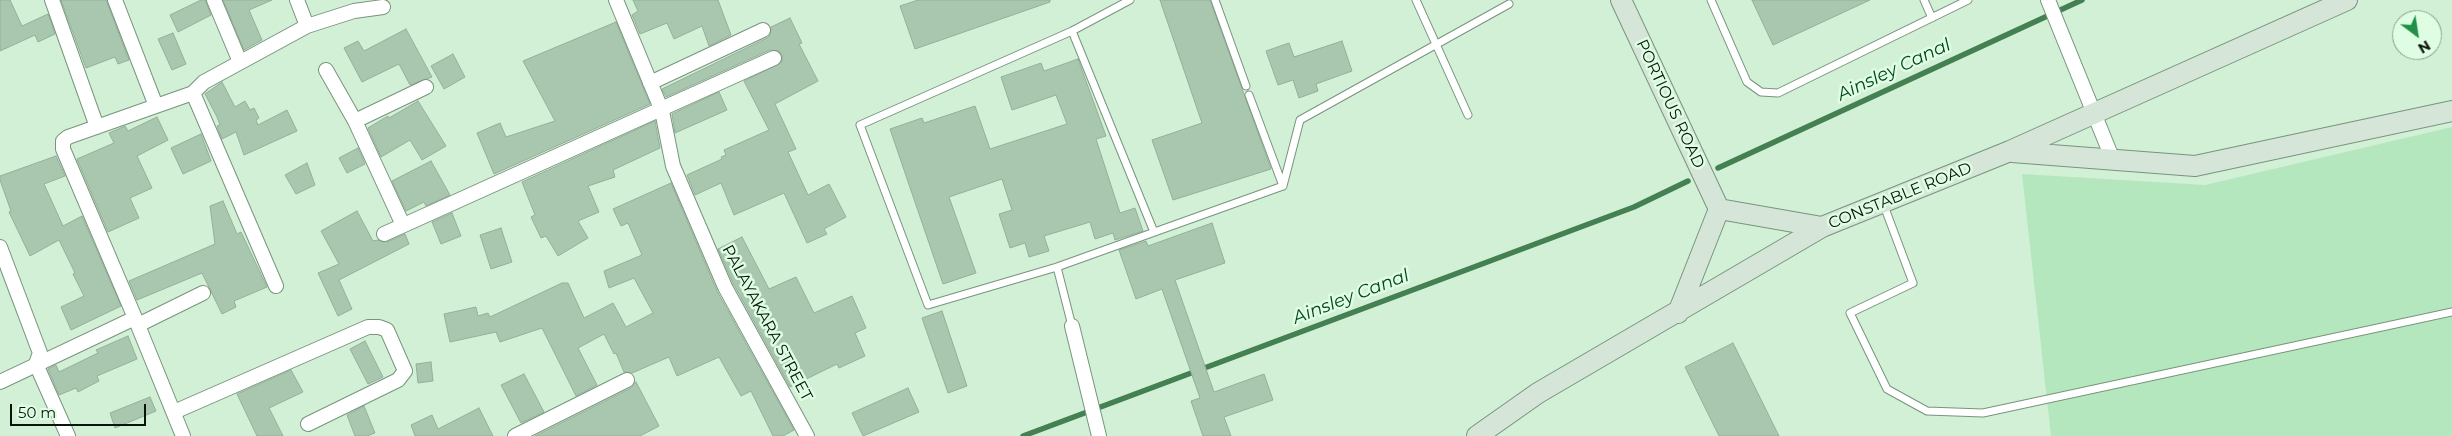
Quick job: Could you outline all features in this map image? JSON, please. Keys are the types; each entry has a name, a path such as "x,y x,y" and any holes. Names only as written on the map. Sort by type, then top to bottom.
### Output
{"main road":[{"name":"PORTIOUS ROAD","path":"1621,0 1720,209"},
{"name":"CONSTABLE ROAD","path":"1477,436 1538,393 1822,228 2010,151 2347,0"},
{"path":"2010,151 2195,166 2452,111"},
{"path":"1678,313 1720,209 1822,228"}],"street":[{"path":"52,0 97,127"},
{"path":"115,0 156,106"},
{"path":"214,0 240,62"},
{"path":"297,0 307,26"},
{"name":"PALAYAKARA STREET","path":"616,0 662,110 673,166 725,287 807,436"},
{"path":"2049,3 2113,160"},
{"path":"183,436 137,321 63,149 63,141 68,137 193,93 204,82 240,62 307,26 352,6 383,7"},
{"path":"650,82 763,30"},
{"path":"384,234 774,58"},
{"path":"326,70 355,121 403,225"},
{"path":"355,121 426,87"},
{"path":"193,93 276,286"},
{"path":"0,247 40,353 36,364 68,436"},
{"path":"0,382 36,364 203,293"},
{"path":"1072,326 1099,436"},
{"path":"174,412 368,327 379,327 387,330 405,372 402,376 398,380 308,424"},
{"path":"517,435 627,380"}],"lane":[{"path":"1130,0 1072,31 860,124 928,305 1057,267 1283,186"},
{"path":"1215,0 1246,86"},
{"path":"1416,0 1468,115"},
{"path":"1712,0 1747,82 1761,92 1778,92 1968,0"},
{"path":"1924,0 1932,18"},
{"path":"1283,186 1300,120 1509,4"},
{"path":"1072,31 1154,232"},
{"path":"1249,95 1283,186"},
{"path":"1883,203 1913,283 1850,313 1887,389 1927,411 1983,413 2452,312"},
{"path":"1057,267 1072,326"}],"green space":[{"path":"2452,127 2452,436 2051,436 2022,174 2205,185"}],"building":[{"path":"0,0 10,0 22,26 48,14 55,34 38,42 35,35 0,51"},
{"path":"61,0 106,0 129,60 118,64 115,57 86,68"},
{"path":"201,0 205,0 211,15 178,32 170,15"},
{"path":"223,0 272,0 249,10 262,40 244,50"},
{"path":"633,0 718,0 731,35 709,46 702,26 674,39 667,23 640,34 632,15 638,11"},
{"path":"918,0 1050,0 1050,2 915,49 900,6"},
{"path":"1160,0 1210,0 1271,169 1173,200 1152,140 1202,123"},
{"path":"1752,0 1870,0 1773,45"},
{"path":"790,18 802,43 799,44 818,81 775,104 796,149 788,152 808,195 829,184 846,217 824,229 827,234 807,243 784,193 734,215 721,183 695,195 687,175 722,159 721,157 726,155 724,150 769,130 744,81 781,63 783,58 779,51 770,50 666,97 662,89 767,38 770,35 771,27"},
{"path":"616,22 650,104 494,174 477,133 500,123 506,137 555,121 523,61"},
{"path":"406,29 432,77 410,85 399,64 362,82 344,48 358,41 364,51"},
{"path":"173,33 186,64 172,70 158,39"},
{"path":"1342,41 1352,71 1316,84 1318,91 1299,98 1293,80 1278,85 1266,51 1289,43 1294,57"},
{"path":"453,54 465,77 444,89 431,66"},
{"path":"1078,59 1106,136 1096,139 1120,213 1135,208 1143,231 1115,240 1113,233 1095,239 1090,222 1044,236 1049,251 1029,257 1025,243 1010,248 999,214 1012,210 1002,179 949,197 976,273 943,284 890,129 922,118 924,123 975,106 990,149 1067,124 1056,95 1012,110 1001,77 1041,63 1044,71"},
{"path":"222,82 235,107 245,101 250,110 254,108 259,118 256,120 258,125 287,110 297,131 244,155 236,132 222,139 217,126 220,125 217,117 205,94"},
{"path":"719,92 727,110 675,133 672,114"},
{"path":"418,101 446,146 422,160 410,140 381,157 368,128"},
{"path":"157,117 168,140 137,156 152,188 130,198 139,218 108,232 77,159 114,143 109,133 125,126 128,131"},
{"path":"655,121 660,148 613,170 615,177 588,186 599,212 578,221 588,238 558,256 546,236 541,238 531,217 535,215 522,182"},
{"path":"201,134 211,161 183,174 171,148"},
{"path":"358,148 365,164 347,173 339,158"},
{"path":"56,156 65,176 44,184 63,226 82,216 121,306 71,330 61,307 84,296 73,274 75,273 59,240 30,256 9,212 11,211 0,180 0,176"},
{"path":"431,161 450,195 426,206 424,202 406,211 392,181"},
{"path":"307,163 315,185 296,194 285,175"},
{"path":"671,183 717,291 794,430 783,436 773,436 751,391 741,396 719,357 677,376 669,357 632,373 624,372 616,353 614,354 604,334 578,348 597,385 576,396 542,328 500,342 496,332 450,342 444,314 476,307 478,316 488,313 490,317 562,283 568,283 584,318 613,303 626,327 653,313 634,278 609,288 604,271 642,255 628,223 621,226 613,209"},
{"path":"223,201 237,234 241,232 267,287 234,301 236,307 222,314 202,273 137,300 129,281 215,244 210,206"},
{"path":"357,211 373,241 387,242 405,234 409,244 339,280 352,309 338,316 318,273 339,264 321,231"},
{"path":"452,213 461,236 441,244 432,222"},
{"path":"1212,223 1225,263 1175,280 1214,392 1264,374 1273,400 1224,417 1231,436 1203,436 1191,401 1200,398 1162,289 1136,299 1119,250 1146,241 1148,246"},
{"path":"501,228 512,262 491,269 480,235"},
{"path":"742,237 769,289 796,277 814,313 852,296 866,328 855,333 865,356 839,368 837,364 790,387 733,283 718,249"},
{"path":"942,311 967,386 948,393 922,318"},
{"path":"128,336 137,359 97,376 99,381 78,392 76,388 59,395 48,369 56,365 59,372 98,353 96,350"},
{"path":"365,341 383,377 368,384 350,349"},
{"path":"1733,343 1779,436 1719,436 1685,367"},
{"path":"431,362 433,381 418,383 416,364"},
{"path":"291,370 303,392 269,408 283,436 257,436 237,394"},
{"path":"524,374 544,412 521,423 501,385"},
{"path":"636,382 659,426 640,436 535,436 631,388"},
{"path":"908,388 919,412 863,436 852,413"},
{"path":"150,397 156,411 115,428 110,413"},
{"path":"364,406 375,433 367,436 355,436 347,415"},
{"path":"479,408 493,436 415,436 411,425 432,415 438,429"}],"waterway":[{"name":"Ainsley Canal","path":"1718,168 2082,0"},
{"name":"Ainsley Canal","path":"1023,436 1634,207 1688,181"}]}
